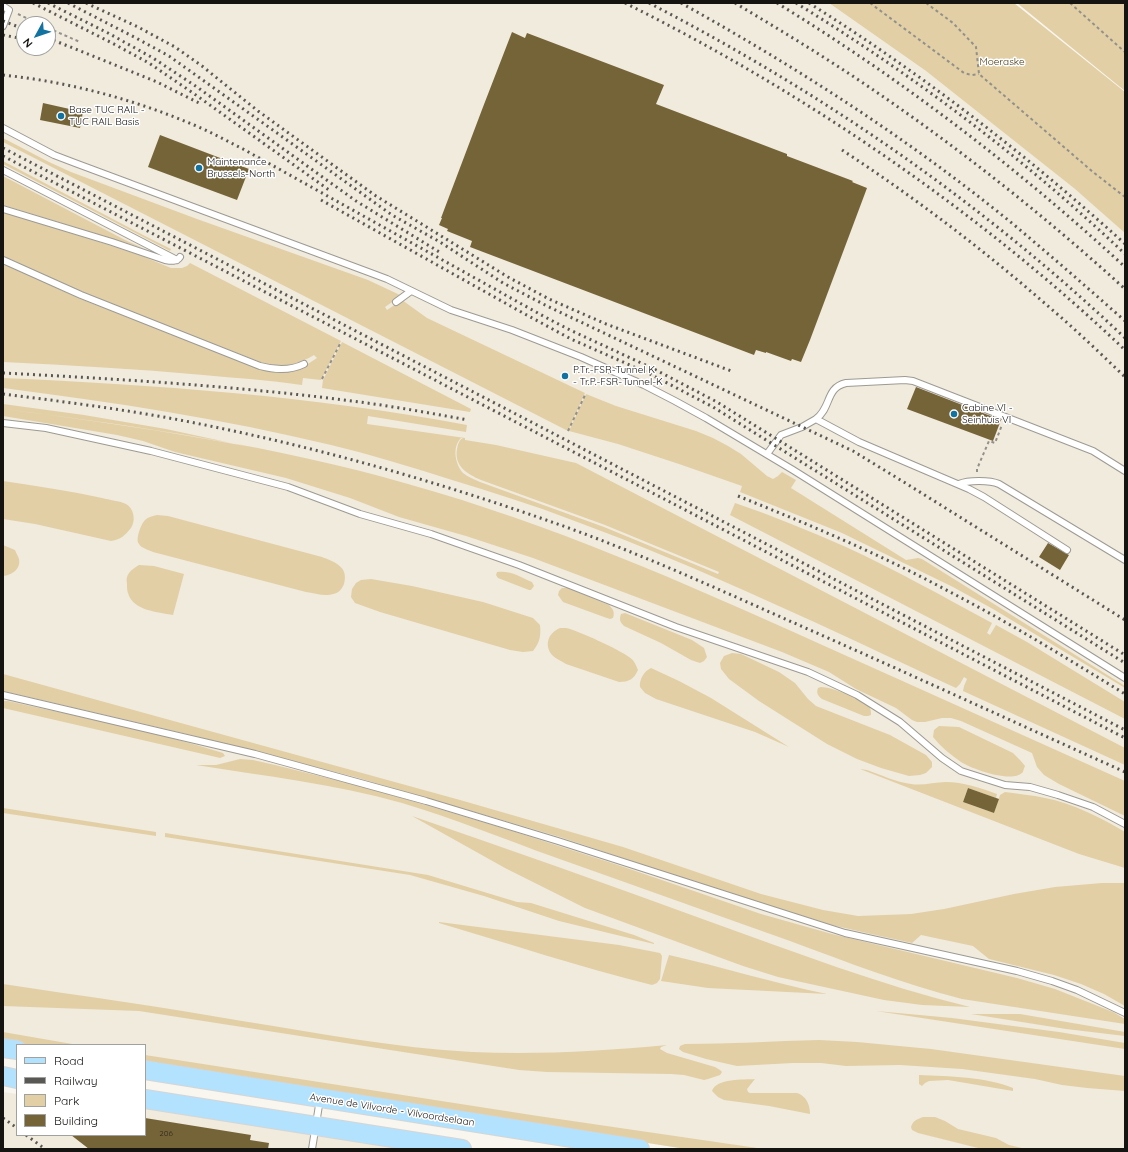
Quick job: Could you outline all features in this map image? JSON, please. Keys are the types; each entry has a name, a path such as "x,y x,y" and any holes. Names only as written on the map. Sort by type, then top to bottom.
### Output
{"main road":[{"path":"3,1048 16,1050"},
{"name":"Avenue de Vilvorde - Vilvoordselaan","path":"146,1070 640,1149"},
{"path":"3,1076 16,1079"},
{"path":"146,1099 462,1149"}],"lane":[{"path":"3,6 9,10 3,26"},
{"path":"3,128 75,163 372,273 451,310 538,340 612,370 675,401 767,454 1125,678"},
{"path":"3,170 179,258 172,261 165,260 112,242 3,209"},
{"path":"3,260 81,295 260,366 279,369 292,369 304,364"},
{"path":"396,302 411,291"},
{"path":"767,454 781,435 802,427 822,415 834,389 839,385 846,383 905,380 913,381 1006,416 1093,451 1125,471"},
{"path":"816,419 859,442 959,484 984,497 1067,550"},
{"path":"3,423 46,428 150,451 288,487 360,514 431,534 519,565 676,627 815,675 857,695 900,722 942,758 961,771 1005,785 1030,787 1058,795 1093,807 1125,824"},
{"path":"959,484 964,482 994,482 1006,487 1125,560"},
{"path":"3,695 255,754 426,801 538,834 845,933 1010,970 1052,981 1077,990 1125,1013"},
{"path":"312,1149 320,1098"}],"path":[{"path":"870,3 964,73 972,75 979,74"},
{"path":"926,3 953,23 976,47 979,74 1093,172 1125,197"},
{"path":"1070,3 1125,52"},
{"path":"9,10 21,16"},
{"path":"56,32 80,42"},
{"path":"322,379 340,344"},
{"path":"568,431 586,393"},
{"path":"977,482 976,469 989,441 995,443 1006,416"}],"shaded area":[{"path":"3,3 829,3 926,71 1094,204 1125,232 1125,1149 686,1149 146,1064 146,1044 22,1044 3,1041"},
{"path":"3,1092 16,1094 16,1136 146,1136 146,1108 425,1149 3,1149"}],"green space":[{"name":"Moeraske","path":"829,3 1014,3 1125,92 1125,233 1075,189 926,71"},
{"path":"1017,3 1125,3 1125,91"},
{"path":"3,138 71,172 368,280 400,295 385,307 387,310 402,300 427,318 585,393 568,431 3,142"},
{"path":"3,161 171,249 170,251 3,164"},
{"path":"3,176 125,240 143,248 3,205"},
{"path":"3,212 142,256 171,268 182,268 190,263 341,341 321,380 303,378 302,385 252,379 153,371 3,362 3,263 78,298 260,369 276,372 290,371 303,367 317,358 314,355 301,362 288,365 274,365 260,362 130,311 34,271 3,256"},
{"path":"342,342 471,409 470,412 322,388 323,380"},
{"path":"3,378 178,388 352,406 467,425 466,432 368,416 367,424 465,438 465,440 496,445 576,463 1125,748 1125,765 963,691 967,679 964,677 956,688 718,579 557,514 392,461 290,436 168,412 3,388","holes":["461,438 463,438 457,449 458,460 463,469 476,478 605,525 719,572 718,574 604,527 469,477 463,473 456,460 456,446"]},
{"path":"586,394 616,406 696,431 713,438 741,454 767,476 773,479 782,472 796,480 791,488 906,560 918,558 922,559 1125,686 1125,688 993,609 953,587 842,533 740,492 742,486 618,444 569,431"},
{"path":"3,404 84,415 166,429 245,446 185,435 3,409"},
{"path":"3,409 156,430 258,448 359,471 408,484 514,517 617,556 719,599 1125,781 1125,816 1059,784 1044,775 1037,767 1032,753 961,721 951,718 942,718 925,722 917,722 896,708 856,689 829,672 782,652 533,558 466,536 399,517 350,498 286,478 175,452 143,441 117,435 3,416"},
{"path":"3,481 78,493 124,503 131,508 134,518 133,525 122,537 111,541 35,524 3,519"},
{"path":"735,503 819,535 902,574 992,623 987,633 990,635 996,625 1027,642 1125,702 1125,719 730,515"},
{"path":"157,515 168,516 322,557 336,563 342,569 345,578 344,584 337,593 330,595 306,592 153,552 141,547 138,542 138,536 143,522 149,517"},
{"path":"3,545 15,550 19,559 19,566 15,571 3,576"},
{"path":"139,565 154,566 184,574 173,615 147,610 135,604 131,599 127,591 127,578 131,571"},
{"path":"497,572 515,574 532,582 534,586 531,590 529,590 498,578 496,575"},
{"path":"371,579 412,586 483,602 533,618 540,625 539,642 533,651 523,652 510,650 380,612 355,603 351,597 352,589 356,583 361,580"},
{"path":"562,588 568,588 609,605 614,614 613,618 610,619 563,602 558,595"},
{"path":"625,613 692,640 704,648 707,657 700,663 691,660 661,643 624,626 620,618 621,614"},
{"path":"560,628 566,628 579,632 608,645 631,658 638,670 633,678 619,682 566,664 552,655 548,647 548,640 550,636"},
{"path":"732,653 741,654 779,672 795,683 816,706 890,735 926,755 932,762 932,767 926,773 909,776 857,759 827,744 759,701 729,679 721,669 720,663 724,656"},
{"path":"651,668 711,698 789,747 755,732 656,699 645,693 640,687 640,682 644,673"},
{"path":"3,674 460,800 623,847 761,894 823,910 858,916 911,914 1055,887 1102,883 1125,883 1125,1006 1104,994 1081,984 1054,975 989,959 973,946 921,935 912,943 814,921 560,837 355,777 191,735 3,691"},
{"path":"826,687 853,696 869,706 871,709 871,715 864,716 822,699 817,693 818,688"},
{"path":"3,701 143,731 197,745 223,753 225,756 220,758 3,708"},
{"path":"939,726 959,727 1013,753 1025,766 1023,772 1018,775 1002,776 966,765 946,751 933,737 934,730"},
{"path":"240,759 253,760 368,788 506,829 618,865 761,914 832,934 1017,978 1055,989 1113,1012 1125,1019 1125,1024 962,999 918,987 459,822 402,803 376,796 325,786 196,765 216,765"},
{"path":"860,769 905,783 920,785 952,782 965,784 997,794 996,798 968,788 963,802 994,813 1000,795 1005,792 1030,795 1066,803 1097,816 1125,832 1125,868 1079,854"},
{"path":"3,808 156,832 156,836 3,813"},
{"path":"412,816 870,978 903,989 970,1007 922,1005 884,1000 778,977 743,966 585,908 505,868"},
{"path":"165,833 428,875 517,902 531,903 634,935 654,944 559,921 484,896 410,875 165,837"},
{"path":"439,922 619,945 660,953 662,956 660,979 657,983 652,985 572,963"},
{"path":"669,955 827,994 708,988 661,981"},
{"path":"3,984 153,1006 357,1040 443,1050 496,1053 545,1053 594,1051 667,1045 661,1047 660,1049 667,1053 715,1067 722,1072 720,1075 704,1080 684,1075 671,1074 547,1072 519,1070 139,1011 3,1006"},
{"path":"876,1011 952,1018 1059,1032 1125,1043 1125,1049"},
{"path":"971,1014 1020,1014 1125,1032 1125,1036 1066,1029"},
{"path":"3,1032 72,1044 22,1044 3,1041"},
{"path":"819,1040 931,1049 1125,1076 1125,1091 1062,1085 1035,1079 962,1069 900,1065 846,1066 821,1063 793,1063 737,1066 706,1059 683,1052 679,1049 680,1046 685,1044"},
{"path":"146,1055 538,1116 764,1149 686,1149 146,1064"},
{"path":"919,1075 991,1081 1013,1088 1013,1091 948,1080 929,1081 922,1086 919,1084"},
{"path":"755,1079 747,1089 748,1092 797,1093 803,1096 807,1101 810,1114 769,1106 724,1100 712,1091 719,1084 731,1080"},
{"path":"923,1117 935,1117 958,1129 996,1138 1009,1145 1026,1149 982,1149 918,1133 912,1130 911,1127 913,1123"}],"building":[{"path":"512,32 525,38 527,33 664,85 656,104 787,154 787,156 853,181 852,182 867,188 801,362 792,359 791,361 756,350 754,355 470,247 472,241 447,231 448,229 439,225"},
{"name":"Base TUC RAIL - TUC RAIL Basis","path":"43,103 83,112 80,128 40,120"},
{"name":"Maintenance Brussels-North","path":"160,135 249,169 237,200 148,167"},
{"name":"Cabine VI - Seinhuis VI","path":"916,387 1001,420 993,441 907,409"},
{"path":"1048,543 1069,555 1060,570 1039,557"},
{"path":"968,788 999,799 994,813 963,802"},
{"path":"146,1118 251,1135 250,1140 269,1143 268,1149 89,1149 72,1136 146,1136"}],"railway":[{"path":"33,3 149,63 329,190"},
{"path":"48,3 108,33 153,58 197,87 356,201 441,253"},
{"path":"68,3 169,56 392,215 440,242 503,283 547,306 853,451 1125,620"},
{"path":"86,3 138,27 175,47 202,66 258,111 376,196 508,277 549,299 606,324 734,372"},
{"path":"625,3 758,75 888,158 1011,250 1069,299 1125,350"},
{"path":"649,3 777,74 839,113 899,154 958,196 1015,241 1125,338"},
{"path":"681,3 768,53 894,134 1013,224 1125,321"},
{"path":"735,3 836,65 936,134 1033,209 1125,289"},
{"path":"777,3 869,62 957,126 1043,195 1125,267"},
{"path":"796,3 883,59 967,120 1048,185 1125,254"},
{"path":"809,3 892,58 973,117 1012,147 1125,244"},
{"path":"3,21 16,26"},
{"path":"3,35 16,37"},
{"path":"56,41 157,82 199,103"},
{"path":"3,75 76,87 148,107 194,125 243,149 545,317 652,368 717,402 1125,655"},
{"path":"3,148 1125,730"},
{"path":"842,150 922,205 999,265 1068,324 1125,377"},
{"path":"3,156 1125,738"},
{"path":"321,200 571,339 650,374 713,407 1125,663"},
{"path":"3,373 265,391 367,403 468,420"},
{"path":"3,394 148,414 270,439 320,451 419,479 517,510 623,549 736,597 1125,772"},
{"path":"738,496 846,541 924,578 1017,629 1125,694"},
{"path":"3,1118 16,1127"},
{"path":"27,1136 45,1149"}],"place":[{"name":"Base TUC RAIL - TUC RAIL Basis","path":"61,116"},
{"name":"Maintenance Brussels-North","path":"199,168"},
{"name":"P.Tr.-FSR-Tunnel K - Tr.P.-FSR-Tunnel-K","path":"565,376"},
{"name":"Cabine VI - Seinhuis VI","path":"954,414"}]}
